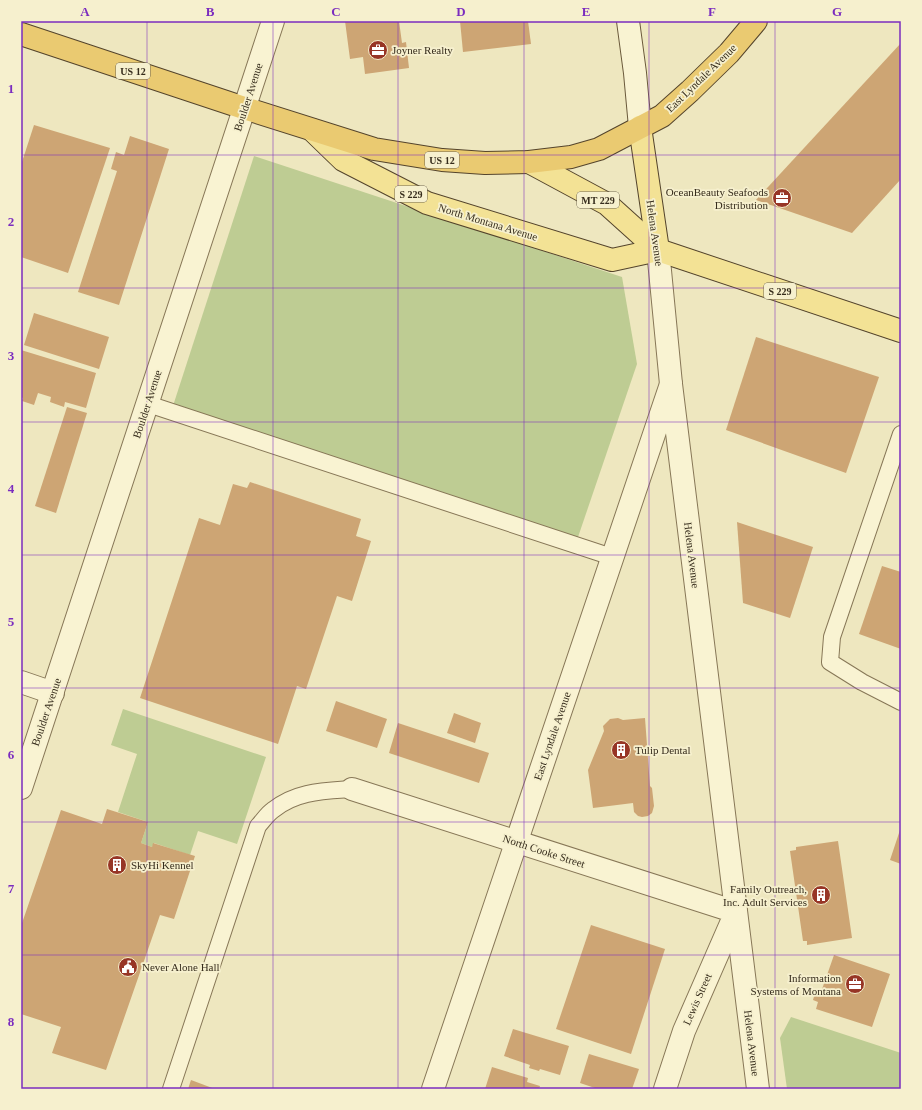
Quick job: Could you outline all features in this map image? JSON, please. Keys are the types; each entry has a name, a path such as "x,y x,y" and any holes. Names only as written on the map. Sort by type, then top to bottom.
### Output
{"highway":[{"name":"East Lyndale Avenue","path":"640,127 662,116 690,91 729,53 756,21"},
{"name":"North Montana Avenue","path":"21,34 244,108 374,149 442,160 485,163 529,162 571,157 599,149 640,127"}],"main road":[{"name":"Helena Avenue","path":"640,127 658,250"},
{"name":"North Montana Avenue","path":"312,130 343,160 427,203 612,260 658,250"},
{"name":"North Montana Avenue","path":"529,162 607,204 658,250 901,331"}],"street":[{"name":"Boulder Avenue","path":"21,788 273,21"},
{"name":"Helena Avenue","path":"628,21 640,127"},
{"name":"Helena Avenue","path":"658,250 670,384 758,1089"},
{"name":"East Lyndale Avenue","path":"433,1089 670,384"},
{"path":"21,682 53,693"},
{"name":"North Cooke Street","path":"352,789 736,912"},
{"name":"Lewis Street","path":"665,1089 684,1031 736,912"}],"lane":[{"path":"148,404 612,557"},
{"path":"901,434 832,637 830,662 862,682 901,702"},
{"path":"171,1089 258,826 272,810 292,798 314,792 352,789"}],"green space":[{"path":"254,156 622,277 637,364 577,540 171,412"},
{"path":"123,709 266,757 237,844 198,831 190,855 154,843 152,847 141,843 148,822 118,812 137,754 111,745"},
{"path":"791,1017 901,1053 901,1084 899,1089 787,1089 780,1038"}],"building":[{"name":"Joyner Realty","path":"345,21 399,21 402,43 406,42 409,68 365,74 363,57 350,59"},
{"path":"460,21 528,21 531,44 463,52"},
{"path":"901,43 901,179 852,233 756,200"},
{"path":"34,125 110,148 68,273 21,257 21,165"},
{"path":"130,136 169,149 119,305 78,292 117,171 111,169 116,152 124,155"},
{"path":"34,313 109,337 99,369 24,345"},
{"path":"756,337 879,377 846,473 726,430"},
{"path":"21,350 96,373 86,408 65,402 64,407 50,402 51,397 38,393 34,405 22,401"},
{"path":"67,407 87,413 56,513 35,506"},
{"path":"250,482 361,519 356,536 371,541 352,601 337,596 306,689 297,686 278,744 140,698 199,518 220,525 233,484 247,488"},
{"path":"737,522 813,547 790,618 743,603"},
{"path":"882,566 901,572 901,649 859,634"},
{"path":"336,701 387,719 377,748 326,731"},
{"path":"454,713 481,723 475,743 447,733"},
{"name":"Tulip Dental","path":"618,718 623,720 645,718 650,786 652,788 654,806 652,813 648,816 638,816 634,812 633,803 593,808 588,770 604,731 603,726 610,719"},
{"path":"398,723 489,753 479,783 389,753"},
{"path":"107,809 148,822 141,843 152,847 153,843 195,856 174,919 160,915 106,1070 52,1053 61,1027 21,1014 21,926 61,810 102,824"},
{"path":"901,827 901,864 890,860"},
{"name":"Family Outreach, Inc. Adult Services","path":"838,841 852,938 807,945 807,941 803,941 790,851 796,850 796,847"},
{"path":"591,925 665,949 631,1054 556,1029"},
{"name":"Information Systems of Montana","path":"834,955 890,974 872,1027 816,1009 818,1002 813,1000 815,993 820,995"},
{"path":"513,1029 569,1046 560,1075 540,1069 539,1071 529,1068 530,1065 504,1056"},
{"path":"589,1054 639,1069 632,1089 598,1089 580,1083"},
{"path":"492,1067 528,1078 527,1082 540,1086 539,1089 485,1089"},
{"path":"191,1080 215,1089 188,1089"}],"place":[{"name":"Joyner Realty","path":"378,50"},
{"name":"OceanBeauty Seafoods Distribution","path":"782,198"},
{"name":"Tulip Dental","path":"621,750"},
{"name":"SkyHi Kennel","path":"117,865"},
{"name":"Family Outreach, Inc. Adult Services","path":"821,895"},
{"name":"Never Alone Hall","path":"128,967"},
{"name":"Information Systems of Montana","path":"855,984"}]}
